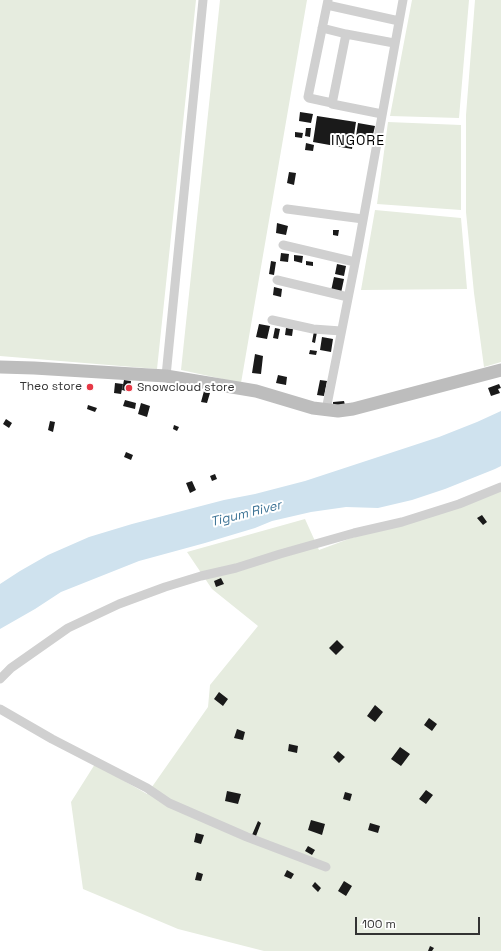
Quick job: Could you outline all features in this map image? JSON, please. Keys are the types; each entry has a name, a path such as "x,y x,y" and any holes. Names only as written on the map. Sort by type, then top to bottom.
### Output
{"street":[{"path":"166,376 203,0"},
{"path":"326,410 403,0"},
{"path":"382,114 334,105 332,102 308,98 327,2 399,21"},
{"path":"322,28 346,34 394,42"},
{"path":"332,102 346,34"},
{"path":"287,209 363,219"},
{"path":"283,245 355,262"},
{"path":"277,280 348,297"},
{"path":"272,320 313,329 341,331"},
{"path":"0,367 166,376 256,391 313,408 338,411 353,409 501,370"},
{"path":"0,679 11,668 68,628 119,604 194,578 236,568 324,541 402,522 459,504 501,487"},
{"path":"0,709 52,739 147,788 169,803 247,837 326,867"}],"shaded area":[{"path":"0,0 196,0 157,369 0,356"},
{"path":"220,0 307,0 241,383 181,370"},
{"path":"412,0 469,0 459,118 390,116"},
{"path":"475,0 501,0 501,362 484,367 474,293 466,212 466,115"},
{"path":"388,122 461,125 461,210 377,204"},
{"path":"375,210 461,218 467,289 361,290"},
{"path":"501,490 501,951 264,951 178,929 83,889 71,802 95,764 147,794 208,707 210,685 258,626 212,589 187,552 305,519 319,550 354,537"}],"water":[{"name":"Tigum River","path":"501,411 501,466 495,469 445,489 412,500 378,508 346,507 311,512 272,521 255,528 139,561 61,592 0,629 0,584 48,555 89,537 224,500 255,494 305,481 439,437"}],"building":[{"path":"300,112 313,114 311,123 299,121"},
{"path":"317,116 356,122 352,149 313,142"},
{"path":"358,123 375,126 372,139 356,136"},
{"path":"306,128 311,128 310,137 305,136"},
{"path":"295,132 303,133 302,138 295,137"},
{"path":"306,143 314,145 313,151 305,150"},
{"path":"289,172 296,173 294,185 287,183"},
{"path":"277,223 288,226 286,235 276,233"},
{"path":"333,230 339,230 338,236 333,235"},
{"path":"281,253 289,254 288,262 280,261"},
{"path":"294,255 303,256 302,263 294,261"},
{"path":"271,261 276,262 274,275 269,274"},
{"path":"306,261 313,262 313,266 306,265"},
{"path":"337,264 346,266 344,276 335,274"},
{"path":"334,277 344,279 341,293 331,291"},
{"path":"274,287 282,289 281,297 273,295"},
{"path":"259,324 270,326 267,339 256,337"},
{"path":"275,328 280,329 278,339 273,338"},
{"path":"286,328 293,329 292,336 285,335"},
{"path":"314,331 317,332 315,343 312,342"},
{"path":"322,337 333,339 331,352 320,350"},
{"path":"310,350 317,351 316,355 309,354"},
{"path":"255,354 263,356 261,374 252,373"},
{"path":"278,375 287,377 286,385 276,383"},
{"path":"124,380 131,381 130,392 122,390"},
{"path":"320,380 327,381 324,396 317,395"},
{"path":"115,383 123,384 121,394 114,393"},
{"path":"499,384 501,388 498,389 500,393 491,396 488,388"},
{"path":"204,391 210,393 207,403 201,402"},
{"path":"125,400 136,403 135,409 123,406"},
{"path":"344,401 345,405 333,406 333,402"},
{"path":"141,403 150,406 147,417 138,414"},
{"path":"88,405 97,408 95,412 87,409"},
{"path":"6,419 12,423 9,428 3,424"},
{"path":"50,421 55,422 53,432 48,430"},
{"path":"174,425 179,427 177,431 173,429"},
{"path":"126,452 133,455 131,460 124,457"},
{"path":"215,474 217,479 212,481 210,476"},
{"path":"192,481 196,490 190,493 186,483"},
{"path":"482,515 487,522 483,525 477,518"},
{"path":"221,578 224,584 216,587 214,581"},
{"path":"337,640 344,647 336,655 329,648"},
{"path":"219,692 228,699 223,706 214,699"},
{"path":"375,705 383,712 375,722 367,716"},
{"path":"429,718 437,724 432,731 424,725"},
{"path":"237,729 245,732 243,740 234,738"},
{"path":"289,744 298,746 297,753 288,751"},
{"path":"400,747 410,754 401,766 391,759"},
{"path":"338,751 345,757 339,763 333,757"},
{"path":"426,790 433,795 426,804 419,799"},
{"path":"227,791 241,794 238,804 225,801"},
{"path":"345,792 352,794 350,801 343,799"},
{"path":"311,820 325,824 322,835 308,830"},
{"path":"258,821 261,823 256,836 252,835"},
{"path":"370,823 380,826 378,833 368,830"},
{"path":"196,833 204,835 201,844 194,842"},
{"path":"308,846 315,850 312,855 305,851"},
{"path":"287,870 294,874 291,879 284,876"},
{"path":"197,872 203,874 201,881 195,880"},
{"path":"344,881 352,886 346,896 338,891"},
{"path":"315,882 321,888 318,892 312,886"},
{"path":"430,946 434,948 432,951 428,951"}],"place":[{"name":"Theo store","path":"90,387"},
{"name":"Snowcloud store","path":"129,388"}],"district":[{"name":"INGORE","path":"358,141"}]}
